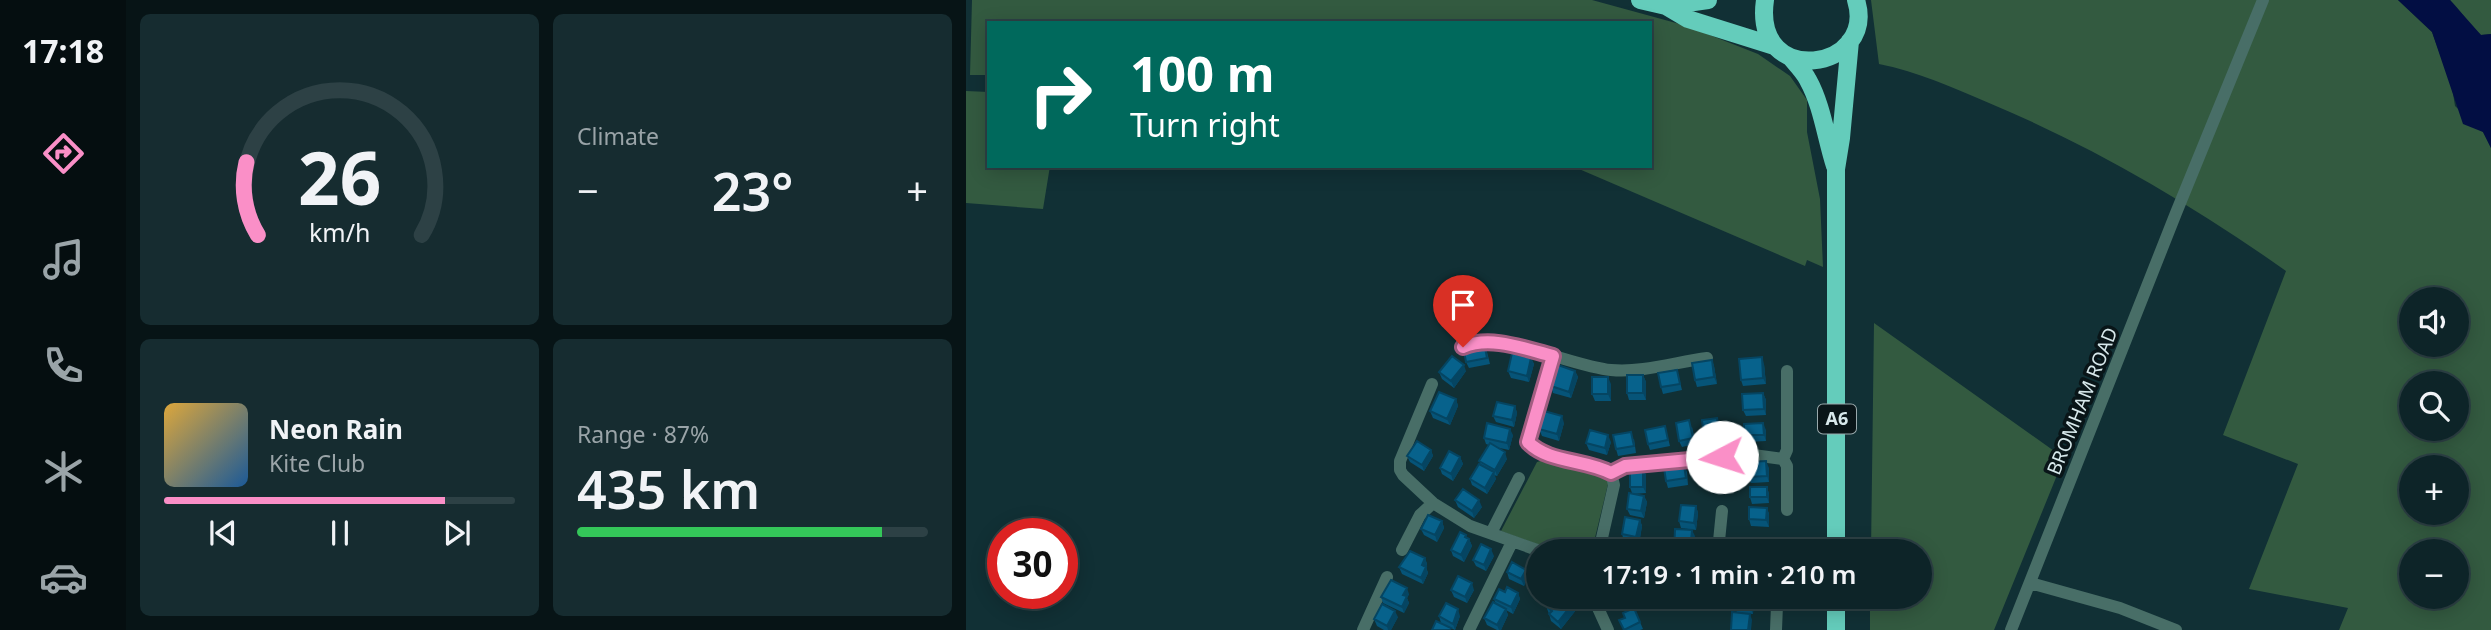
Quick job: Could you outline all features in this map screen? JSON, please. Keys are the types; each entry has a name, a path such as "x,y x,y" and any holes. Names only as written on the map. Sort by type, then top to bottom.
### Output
{"highway":[{"path":"1640,0 1666,6 1689,19 1774,46 1791,58 1804,62 1830,58 1850,41 1858,18 1856,0"},
{"path":"1666,6 1708,0"},
{"path":"1765,0 1763,16 1766,32 1774,46"},
{"name":"A6","path":"1836,539 1836,169 1842,138 1850,41"},
{"name":"A6","path":"1791,58 1807,78 1818,101 1836,169"},
{"path":"1836,609 1836,630"}],"street":[{"name":"BROMHAM ROAD","path":"2011,630 2263,0"},
{"path":"1463,347 1473,342 1494,342 1610,370 1707,358"},
{"path":"1553,356 1528,442 1538,452 1597,465 1611,473 1614,485 1602,539"},
{"path":"1783,459 1787,450 1787,371"},
{"path":"1432,384 1400,461 1400,470 1433,503 1470,526 1526,547"},
{"path":"1611,473 1625,466 1746,454 1783,459"},
{"path":"1783,459 1787,466 1787,510"},
{"path":"1491,533 1519,478"},
{"path":"1402,550 1420,515 1433,503"},
{"path":"1719,539 1722,511"},
{"path":"1469,630 1512,542"},
{"path":"1363,630 1387,577"},
{"path":"2030,583 2120,608 2176,630"},
{"path":"1598,609 1608,630"},
{"path":"1776,630 1777,609"}],"green space":[{"path":"972,0 1592,0 1687,26 1758,54 1790,76 1807,100 1807,132 1820,199 1823,267 1807,260 1805,266 1577,168 1652,168 1652,21 987,21 987,75 970,75"},
{"path":"1871,0 2398,0 2432,32 2452,87 2455,106 2483,132 2491,148 2491,630 2339,630 2348,608 2249,589 2298,464 2223,435 2286,271 2179,200 2105,158 2028,120 1908,71 1879,64"},
{"path":"2450,0 2491,0 2491,34 2481,35"},
{"path":"966,91 987,92 987,168 1050,168 1043,209 966,203"},
{"path":"1874,323 2064,458 1994,630 1870,630 1870,609 1932,609 1932,539 1871,539"},
{"path":"1547,459 1606,476 1608,484 1595,539 1526,540 1501,531 1537,462"}],"shaded area":[{"path":"2398,0 2450,0 2481,35 2491,34 2491,148 2483,132 2463,124 2432,32"}],"building":[{"path":"1484,342 1487,358 1466,362 1463,346"},
{"path":"1512,353 1531,358 1527,376 1508,371"},
{"path":"1452,356 1464,365 1451,381 1439,372"},
{"path":"1762,357 1763,378 1741,380 1739,359"},
{"path":"1712,360 1714,377 1695,380 1692,363"},
{"path":"1558,365 1575,371 1569,392 1551,386"},
{"path":"1677,370 1680,384 1661,387 1658,373"},
{"path":"1627,375 1643,375 1643,393 1627,393"},
{"path":"1592,377 1608,377 1608,394 1592,394"},
{"path":"1439,392 1456,399 1447,419 1430,411"},
{"path":"1763,393 1764,409 1743,410 1742,394"},
{"path":"1497,402 1515,406 1512,420 1493,416"},
{"path":"1544,411 1562,416 1557,434 1539,429"},
{"path":"1717,418 1720,435 1704,437 1702,420"},
{"path":"1689,420 1693,438 1679,441 1676,423"},
{"path":"1487,423 1510,429 1507,443 1484,438"},
{"path":"1763,423 1764,435 1744,435 1744,424"},
{"path":"1665,426 1668,440 1648,444 1645,430"},
{"path":"1590,430 1608,435 1605,448 1586,443"},
{"path":"1631,432 1634,446 1616,449 1613,435"},
{"path":"1417,441 1431,450 1422,465 1407,456"},
{"path":"1490,443 1505,452 1495,470 1479,461"},
{"path":"1449,451 1460,457 1451,474 1440,468"},
{"path":"1766,461 1767,476 1748,477 1748,462"},
{"path":"1722,463 1723,476 1699,477 1699,464"},
{"path":"1479,464 1494,472 1485,488 1470,479"},
{"path":"1684,465 1686,478 1666,481 1664,468"},
{"path":"1630,469 1643,469 1643,487 1630,487"},
{"path":"1750,487 1767,487 1767,497 1750,497"},
{"path":"1463,489 1479,500 1472,511 1455,500"},
{"path":"1629,493 1644,496 1641,511 1627,509"},
{"path":"1681,505 1696,506 1694,523 1679,521"},
{"path":"1749,507 1767,508 1766,520 1749,519"},
{"path":"1428,515 1442,521 1435,535 1421,529"},
{"path":"1625,517 1640,520 1636,537 1622,534"},
{"path":"1675,529 1692,530 1691,539 1675,539"},
{"path":"1460,532 1469,539 1461,555 1451,550"},
{"path":"1481,544 1491,549 1484,565 1473,560"},
{"path":"1410,551 1425,558 1422,565 1426,567 1421,578 1399,567"},
{"path":"1512,562 1526,570 1521,579 1507,572"},
{"path":"1458,576 1472,583 1465,597 1451,590"},
{"path":"1391,580 1407,588 1402,607 1381,597"},
{"path":"1507,587 1518,593 1511,607 1494,599 1499,589 1505,592"},
{"path":"1493,602 1506,609 1497,625 1484,618"},
{"path":"1446,603 1458,609 1453,624 1439,616"},
{"path":"1382,604 1395,611 1387,626 1374,619"},
{"path":"1550,609 1568,609 1558,622 1549,614 1552,611"},
{"path":"1634,609 1640,622 1624,630 1619,620 1625,618 1623,613"},
{"path":"1732,612 1750,614 1748,630 1731,630"},
{"path":"1436,621 1451,628 1432,630"}],"route":[{"path":"1463,347 1473,342 1494,342 1553,356 1528,442 1538,452 1597,465 1611,473 1625,466 1722,457"}]}
